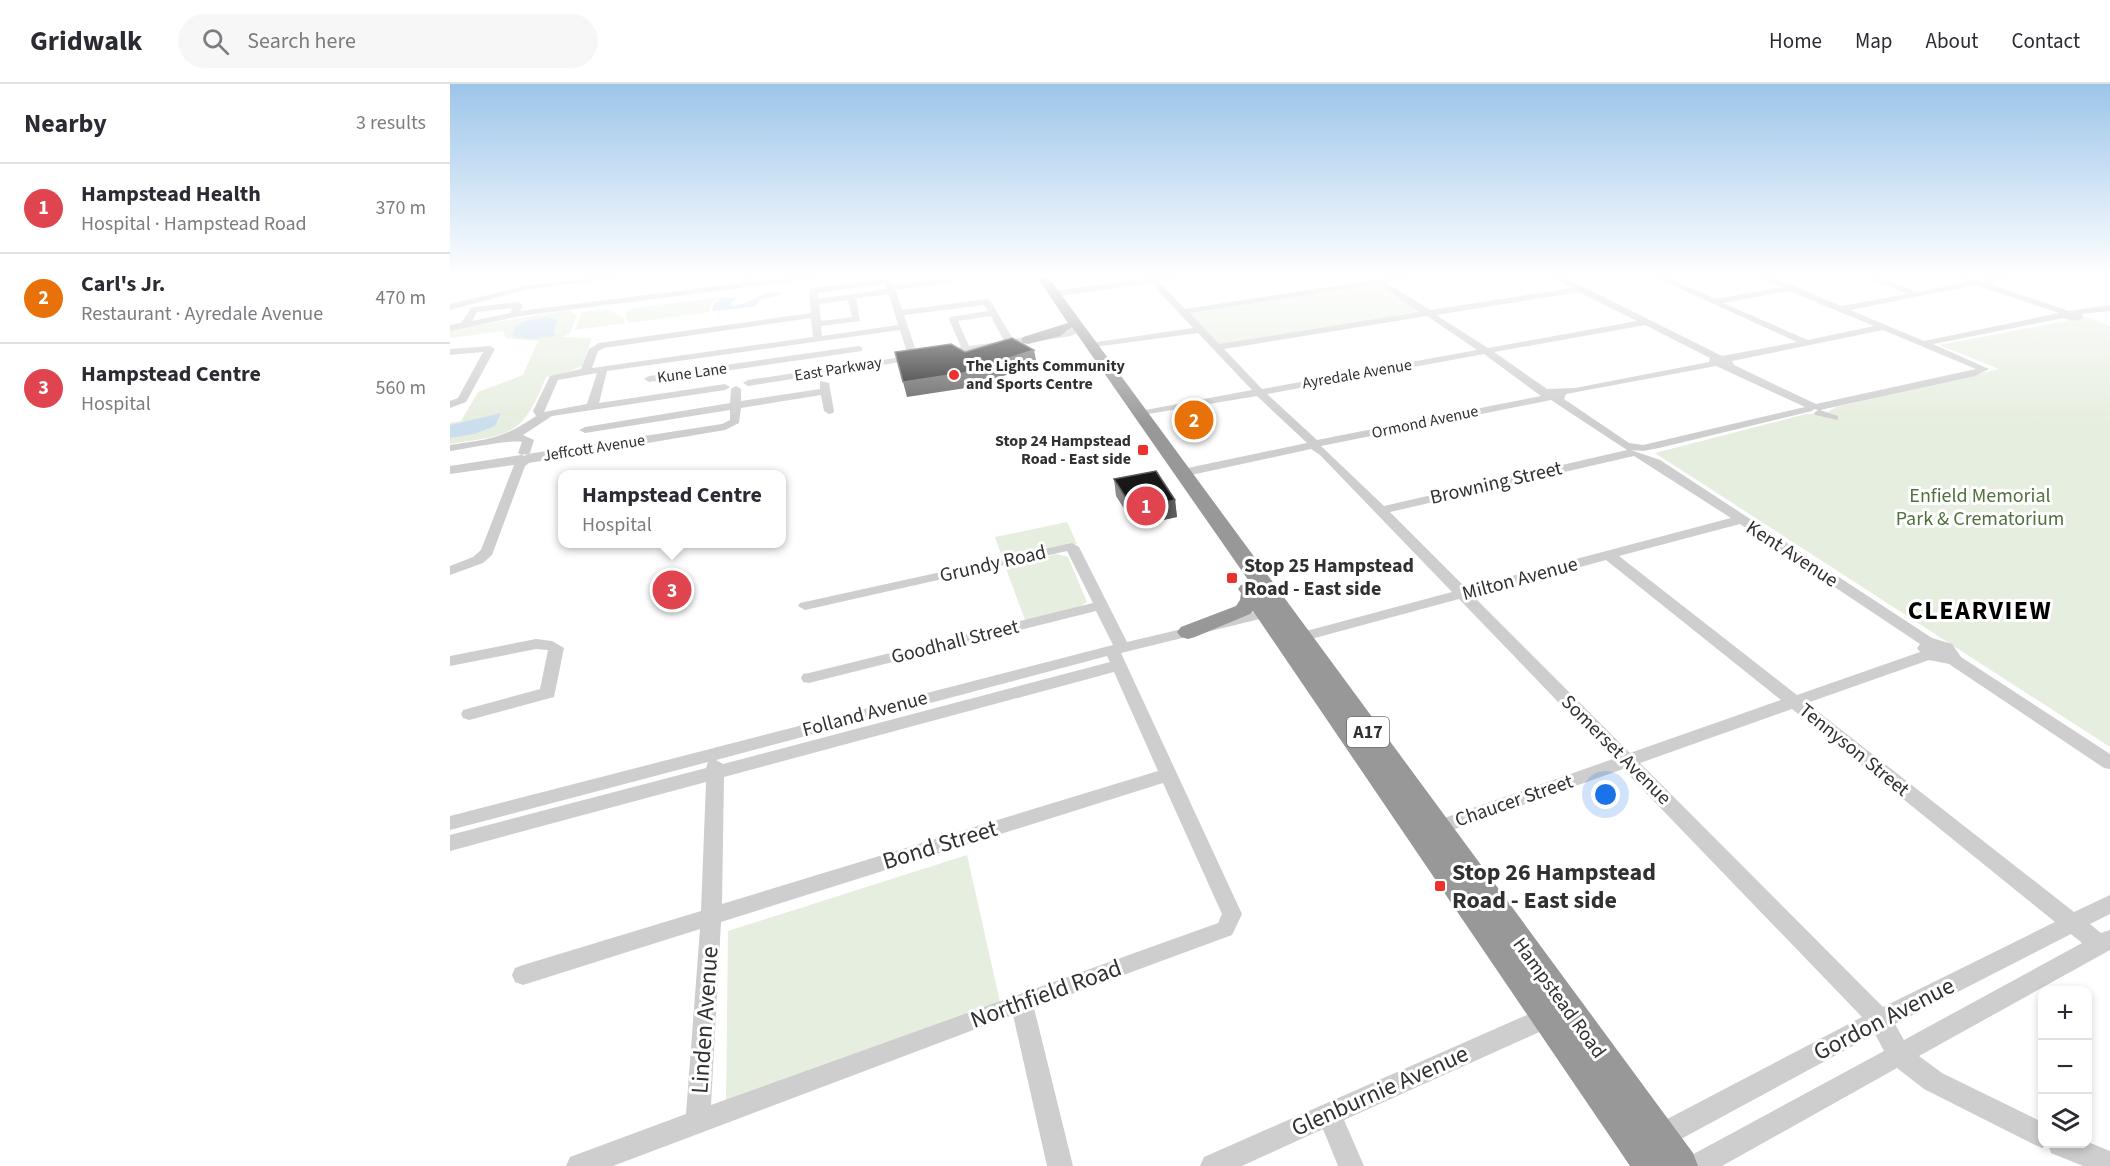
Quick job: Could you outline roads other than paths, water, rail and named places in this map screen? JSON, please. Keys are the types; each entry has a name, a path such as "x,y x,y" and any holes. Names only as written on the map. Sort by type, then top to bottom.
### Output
{"highway":[{"name":"Hampstead Road","path":"1067,324 1135,415 1265,605 1557,1012 1649,1150 1680,1166"},
{"name":"Hampstead Road","path":"1069,324 1076,337"},
{"path":"1028,340 1055,333 1076,337"},
{"name":"Hampstead Road","path":"1176,475 1265,605 1300,637 1428,831"},
{"path":"1188,632 1243,610 1250,601 1265,605"}],"street":[{"path":"450,328 469,324"},
{"path":"541,416 538,411 557,377 673,359 738,338 796,324"},
{"path":"816,324 818,339"},
{"path":"955,324 966,349"},
{"path":"1000,324 1010,342"},
{"name":"Somerset Avenue","path":"1193,324 1314,444 1880,1020 1899,1055"},
{"path":"1218,347 1356,324"},
{"name":"Kent Avenue","path":"1445,324 1656,463 1929,649"},
{"name":"Ayredale Avenue","path":"1135,415 1631,324"},
{"path":"1650,324 1814,408"},
{"path":"1764,324 1806,343"},
{"path":"1879,324 1926,344 2020,324"},
{"path":"585,372 594,349 602,345 738,338 818,339 904,327 924,356"},
{"name":"Ormond Avenue","path":"1176,475 1314,444 1885,327"},
{"path":"1076,337 1198,330"},
{"path":"855,334 863,365"},
{"name":"East Parkway","path":"732,385 1049,336 1076,337"},
{"name":"Jeffcott Avenue","path":"450,571 478,560 487,552 524,457 725,427 735,421 732,385 738,338"},
{"name":"Browning Street","path":"1379,511 1634,449 1840,404 1984,369 1976,363 1926,344"},
{"path":"450,352 490,349 462,400 450,405"},
{"name":"Kune Lane","path":"649,379 859,349"},
{"path":"644,399 653,362"},
{"path":"579,450 603,369"},
{"path":"823,371 829,411"},
{"path":"450,448 513,436 525,430 534,419 541,416 591,410 732,385"},
{"path":"585,430 825,391"},
{"path":"450,470 524,457 528,440 513,436"},
{"name":"Milton Avenue","path":"1300,637 1740,520"},
{"name":"Grundy Road","path":"805,606 1072,547 1100,606 1117,654"},
{"name":"Tennyson Street","path":"1609,555 2071,922 2105,942"},
{"name":"Goodhall Street","path":"809,678 1100,606"},
{"name":"Folland Avenue","path":"450,843 715,764 1117,654 1188,632"},
{"path":"450,661 536,644 547,644 556,648 548,693 469,714"},
{"path":"1929,649 1941,658 1952,658 2110,763"},
{"name":"Chaucer Street","path":"1428,831 1628,762 1929,649"},
{"name":"Northfield Road","path":"579,1166 1225,929 1232,914 1117,654"},
{"name":"Folland Avenue","path":"450,823 715,764"},
{"name":"Linden Avenue","path":"698,1123 711,917 715,764"},
{"name":"Bond Street","path":"711,917 1170,774"},
{"name":"Gordon Avenue","path":"1649,1150 1880,1020 2110,904"},
{"name":"Linden Avenue","path":"523,975 711,917"},
{"name":"Gordon Avenue","path":"1697,1166 2105,942"},
{"path":"1021,1002 1060,1166"},
{"name":"Glenburnie Avenue","path":"1213,1166 1557,1012"},
{"path":"1899,1055 1933,1080 2038,1132"},
{"path":"1329,1113 1351,1166"},
{"path":"2072,1148 2110,1164"}],"water":[{"path":"519,324 556,324 553,333 556,335 532,339 513,336 515,327"},
{"path":"501,413 495,426 474,434 450,438 450,425"}],"place":[{"name":"The Lights Community and Sports Centre","path":"954,375"},
{"name":"Carl's Jr.","path":"1194,420"},
{"name":"Stop 24 Hampstead Road - East side","path":"1143,450"},
{"name":"Hampstead Health","path":"1146,506"},
{"name":"Stop 25 Hampstead Road - East side","path":"1232,578"},
{"name":"Hampstead Centre","path":"672,590"},
{"name":"Stop 26 Hampstead Road - East side","path":"1440,886"}],"district":[{"name":"CLEARVIEW","path":"1980,610"}],"park label":[{"name":"Enfield Memorial Park & Crematorium","path":"1980,508"}]}
